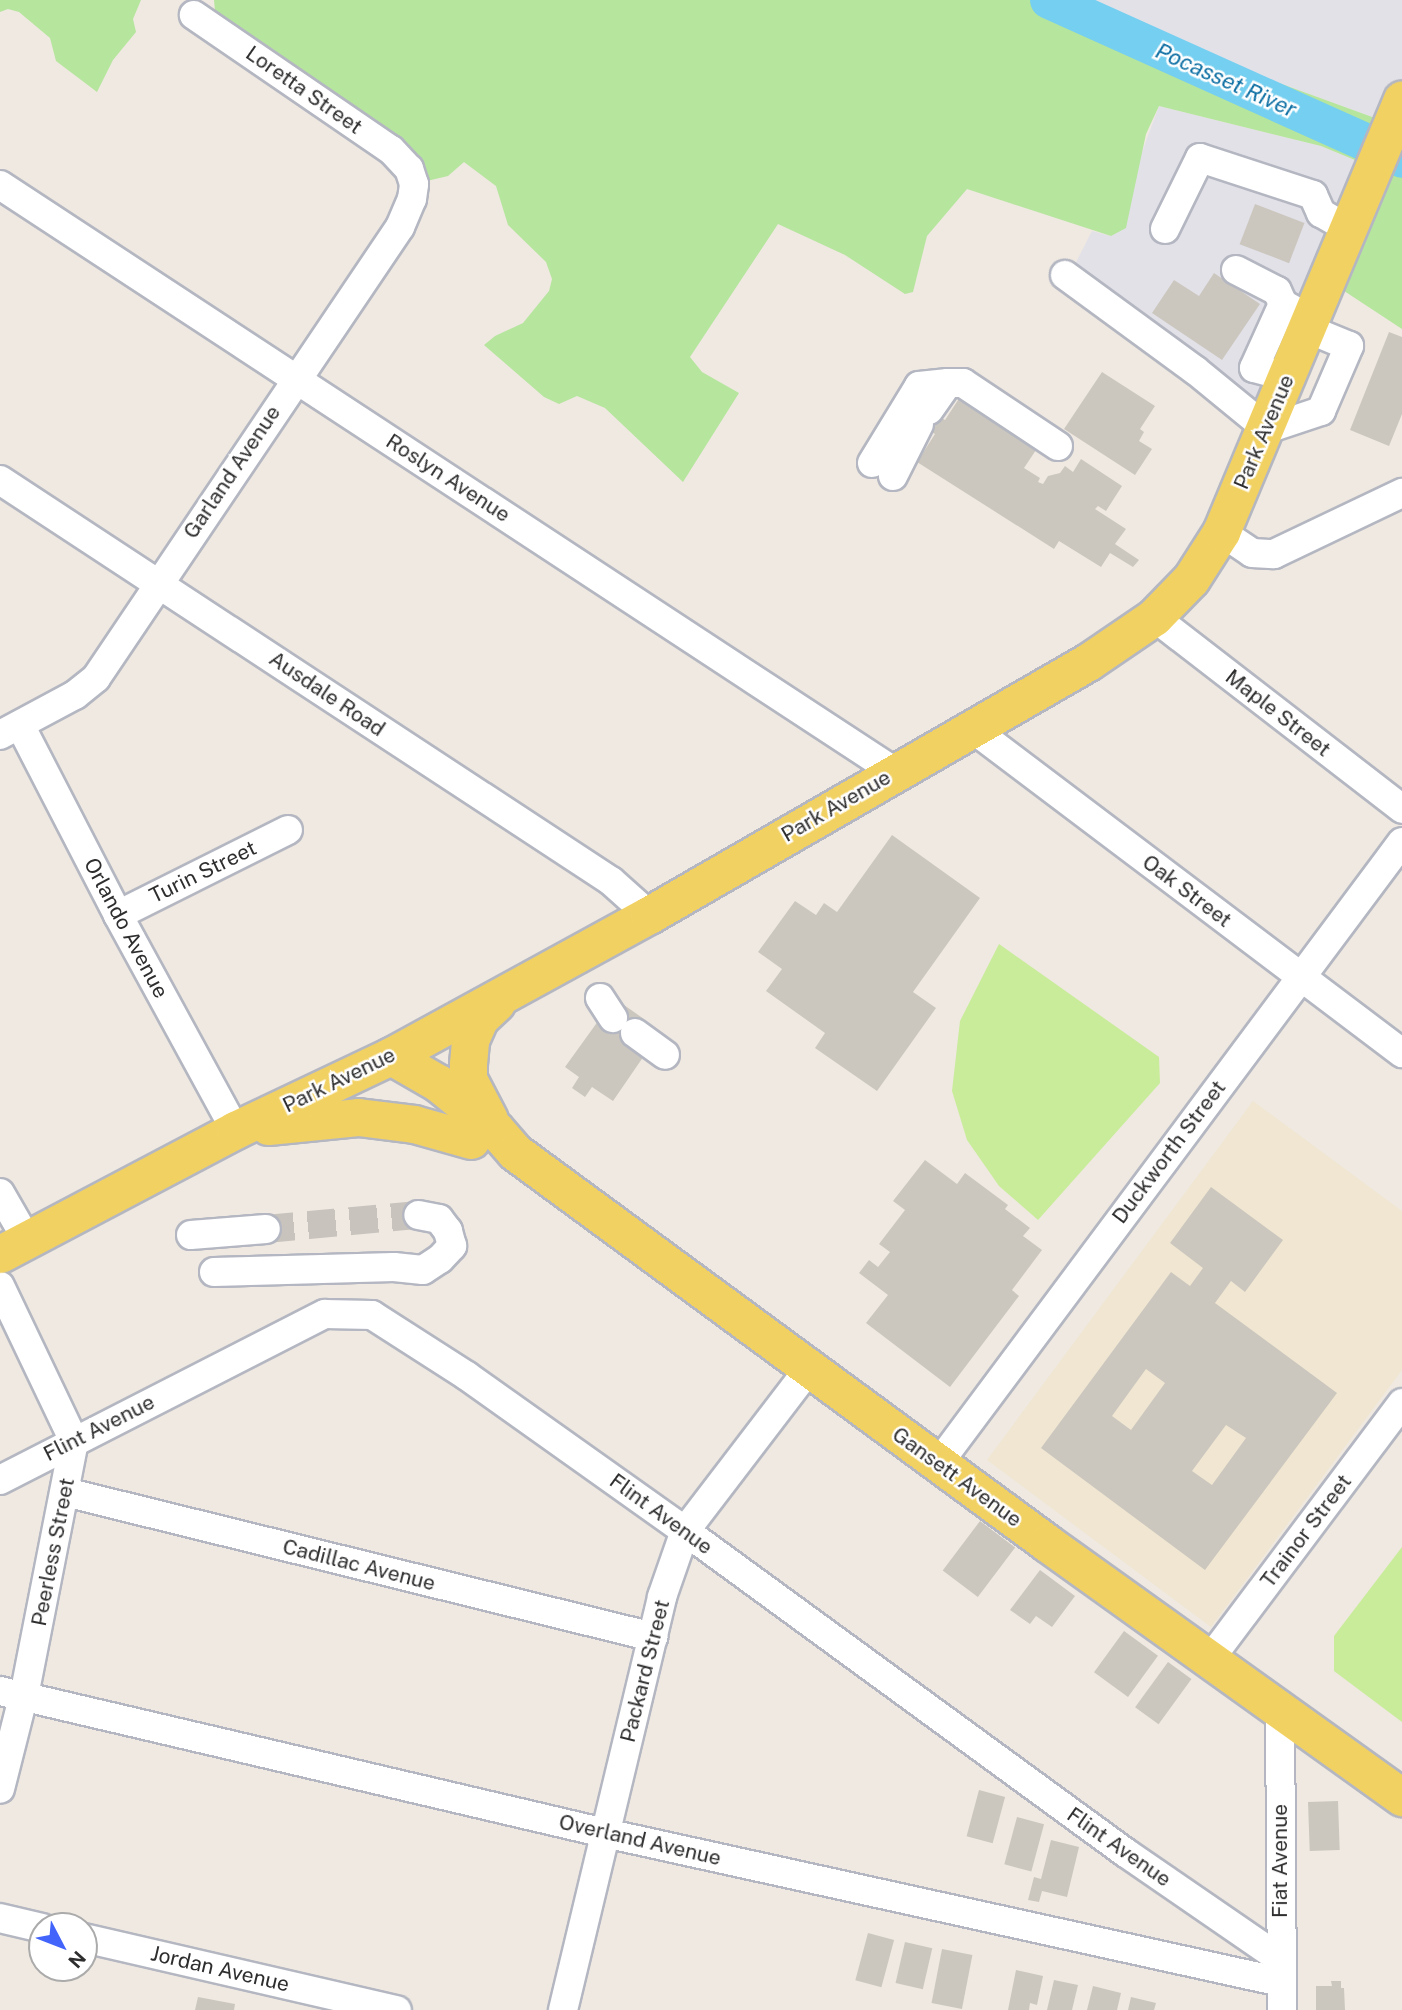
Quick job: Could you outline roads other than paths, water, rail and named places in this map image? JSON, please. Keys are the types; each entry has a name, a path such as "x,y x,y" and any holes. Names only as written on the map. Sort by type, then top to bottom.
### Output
{"main road":[{"name":"Park Avenue","path":"13,1247 235,1130 391,1056 649,915 1088,662 1154,617 1191,579 1221,532 1288,377 1301,318 1345,239 1400,105"},
{"path":"494,1140 468,1079 468,1063 470,1040 480,1018 505,993"},
{"name":"Gansett Avenue","path":"391,1056 407,1090 439,1121 494,1140 938,1464 970,1499 1041,1551 1210,1659 1402,1797"},
{"path":"235,1130 358,1117 414,1124 494,1140"}],"street":[{"name":"Loretta Street","path":"194,15 391,150 409,169"},
{"path":"1165,229 1200,159 1313,195 1321,214 1345,239"},
{"name":"Garland Avenue","path":"10,730 75,695 96,678 295,378 400,227 412,199 414,184 409,169"},
{"name":"Roslyn Avenue","path":"0,185 895,772"},
{"path":"1065,275 1267,429 1321,411 1349,346 1301,318 1277,291 1236,270"},
{"path":"1231,399 1254,368 1301,318"},
{"path":"1254,368 1288,377"},
{"path":"948,383 882,470 919,386 948,383 962,383 1058,446"},
{"name":"Ausdale Road","path":"0,480 611,881 649,915"},
{"path":"1221,532 1252,553 1274,554 1402,493"},
{"name":"Maple Street","path":"1154,617 1402,809"},
{"name":"Oak Street","path":"973,729 1402,1053"},
{"name":"Orlando Avenue","path":"10,730 118,915 235,1130"},
{"name":"Turin Street","path":"118,915 288,830"},
{"name":"Duckworth Street","path":"938,1464 1402,842"},
{"path":"616,1016 666,1055"},
{"path":"0,1193 13,1247"},
{"path":"214,1272 266,1273 379,1268 423,1270 440,1259 452,1246 448,1231 439,1219 418,1215"},
{"path":"191,1235 266,1229"},
{"path":"0,1286 74,1441"},
{"name":"Flint Avenue","path":"0,1479 325,1314 372,1315 467,1376 685,1531 893,1670 1281,1971"},
{"name":"Packard Street","path":"563,2010 662,1597 685,1531 808,1369"},
{"name":"Trainor Street","path":"1210,1659 1402,1404"},
{"name":"Peerless Street","path":"0,1789 11,1694 65,1492 74,1441"},
{"name":"Cadillac Avenue","path":"65,1492 653,1637"},
{"name":"Overland Avenue","path":"11,1694 605,1833 1281,1971"},
{"name":"Fiat Avenue","path":"1280,1711 1282,2010"},
{"path":"0,1918 28,1925"},
{"name":"Jordan Avenue","path":"98,1941 397,2010"}],"waterway":[{"name":"Pocasset River","path":"1049,0 1402,159"}],"tunnel":[{"path":"266,1229 418,1215"}]}
